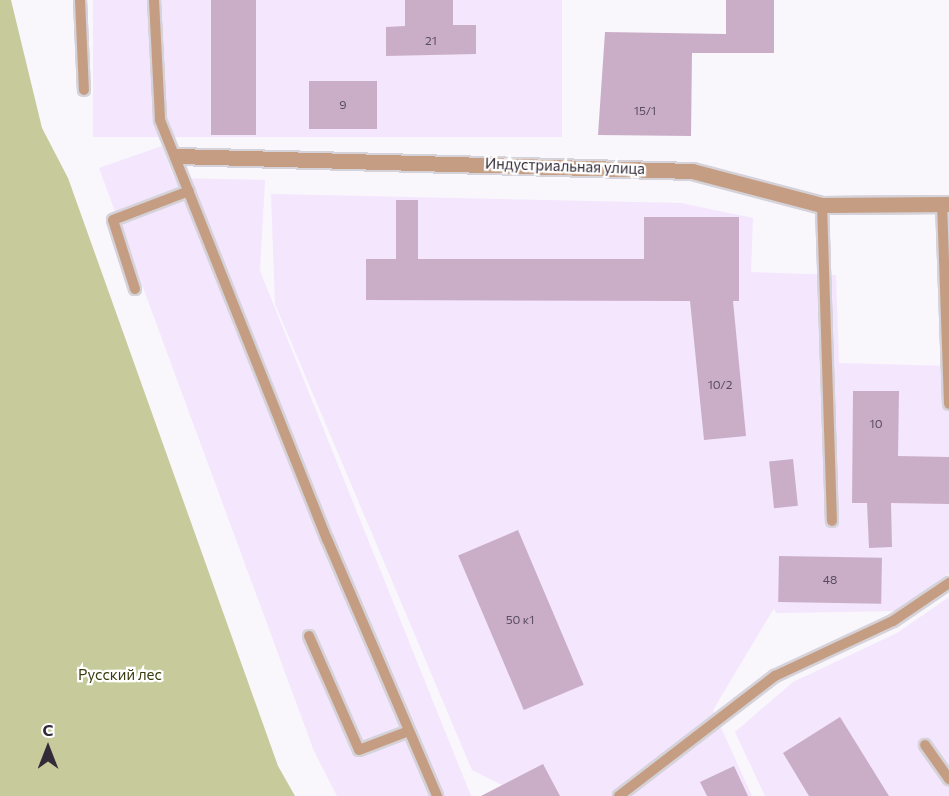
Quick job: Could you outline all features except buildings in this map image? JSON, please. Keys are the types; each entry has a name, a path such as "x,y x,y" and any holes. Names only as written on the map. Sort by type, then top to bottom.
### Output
{"street":[{"name":"Индустриальная улица","path":"177,156 692,171 822,206 946,203"}],"lane":[{"path":"80,0 84,90"},
{"path":"154,0 160,120 177,156 327,539 437,796"},
{"path":"135,289 113,220 189,191"},
{"path":"946,203 949,404"},
{"path":"822,206 832,520"},
{"path":"619,796 775,676 893,621 949,583"},
{"path":"309,636 359,750 409,732"},
{"path":"926,745 949,778"}],"shaded area":[{"path":"93,0 562,0 562,137 93,137"},
{"path":"162,146 174,178 265,180 260,271 471,796 337,796 314,751 99,168"},
{"path":"271,194 681,203 753,218 751,272 836,275 839,363 949,366 949,573 897,611 776,613 774,608 713,710 752,796 508,796 502,785 472,770 275,304"},
{"path":"949,597 949,796 765,796 735,732 793,682 897,633"}],"green space":[{"name":"Русский лес","path":"0,0 11,0 42,128 68,178 278,766 295,796 0,796"}]}
